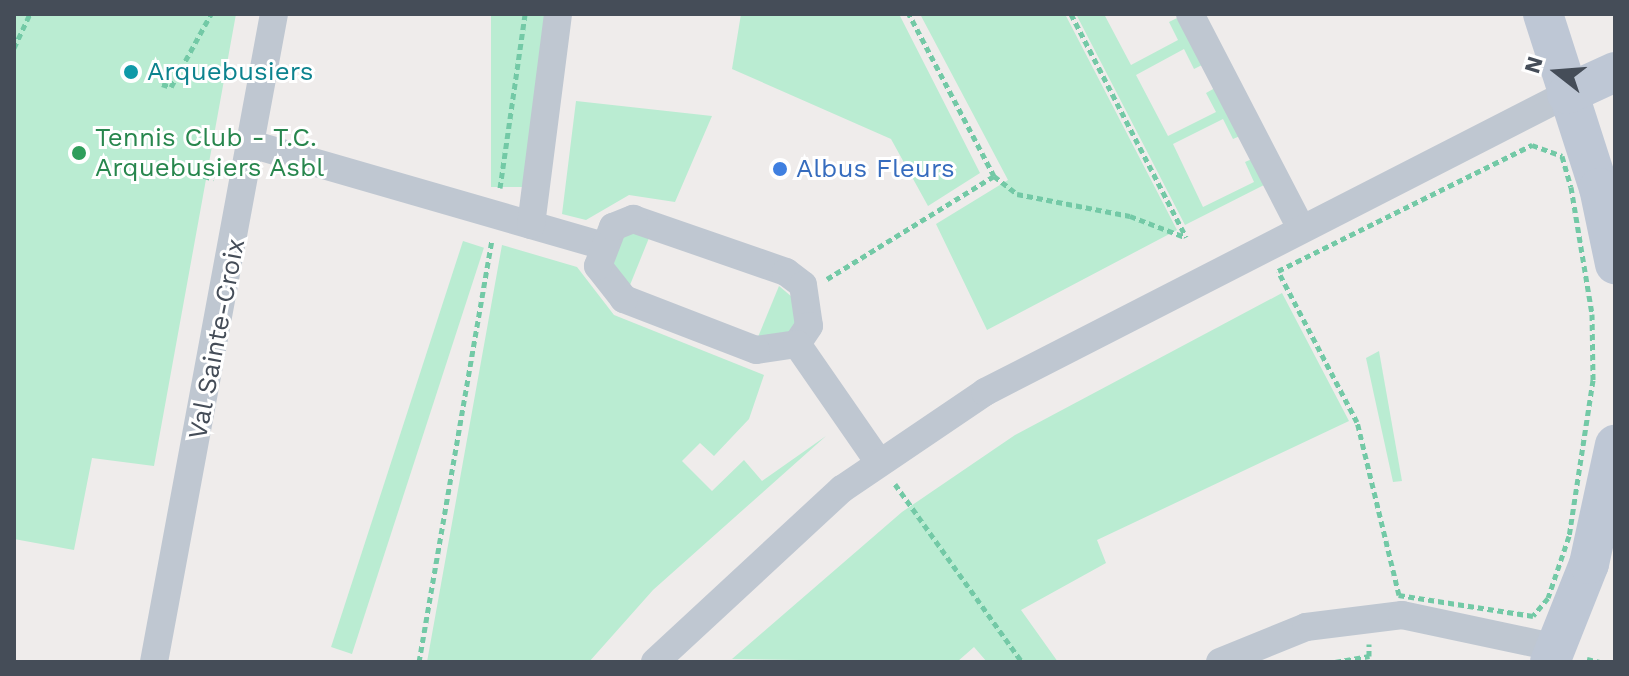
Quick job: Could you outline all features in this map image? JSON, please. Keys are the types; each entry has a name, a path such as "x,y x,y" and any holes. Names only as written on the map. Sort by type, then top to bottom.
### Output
{"street":[{"name":"Val Sainte-Croix","path":"154,662 254,145 274,14"},
{"path":"531,225 558,14"},
{"path":"1190,14 1300,226"},
{"path":"1543,14 1615,264"},
{"path":"655,662 773,547 878,461 1010,378 1300,226 1615,72"},
{"path":"254,145 601,245"},
{"path":"654,221 786,272 806,292 809,326 797,344 756,350 624,299 598,266 601,245 613,227 654,221"},
{"path":"797,344 878,461"},
{"path":"1220,662 1306,627 1402,615 1563,656 1589,564 1615,445"}],"path":[{"path":"14,48 30,14"},
{"path":"162,84 171,87 211,14"},
{"path":"419,662 497,215 525,14"},
{"path":"909,14 994,176 1017,194 1130,216 1186,237 1071,14"},
{"path":"1278,271 1357,422 1399,595 1533,616 1548,598 1569,536 1593,380 1592,314 1571,187 1562,156 1532,145"},
{"path":"185,170 214,179"},
{"path":"806,292 994,176"},
{"path":"878,461 1022,662"},
{"path":"1563,656 1600,662"}],"green space":[{"path":"14,14 236,14 154,466 92,458 74,550 14,539"},
{"path":"491,14 548,14 548,187 491,187"},
{"path":"741,14 899,14 980,173 928,206 891,139 732,69"},
{"path":"920,14 1065,14 1177,230 987,330 936,224 1008,180"},
{"path":"1076,14 1104,14 1131,65 1178,40 1169,22 1179,17 1202,65 1194,69 1184,49 1136,75 1168,136 1216,112 1206,93 1215,88 1240,136 1233,139 1223,119 1173,144 1203,207 1254,182 1245,162 1252,159 1264,185 1185,225"},
{"path":"576,101 712,116 675,202 629,195 586,220 562,214"},
{"path":"632,232 651,233 630,285 613,266 619,240"},
{"path":"463,241 484,248 352,654 331,647"},
{"path":"502,245 577,267 614,315 764,375 749,419 714,456 700,443 682,461 712,491 744,460 762,481 826,436 653,590 589,662 427,662"},
{"path":"779,286 792,297 798,320 790,333 758,337"},
{"path":"1282,293 1349,421 1097,540 1106,563 1021,610 1058,662 987,662 974,647 957,662 732,659 902,512 1015,435"},
{"path":"1379,351 1402,481 1393,482 1366,358"}],"place":[{"name":"Arquebusiers","path":"131,72"},
{"name":"Tennis Club - T.C. Arquebusiers Asbl","path":"79,153"},
{"name":"Albus Fleurs","path":"780,169"}]}
